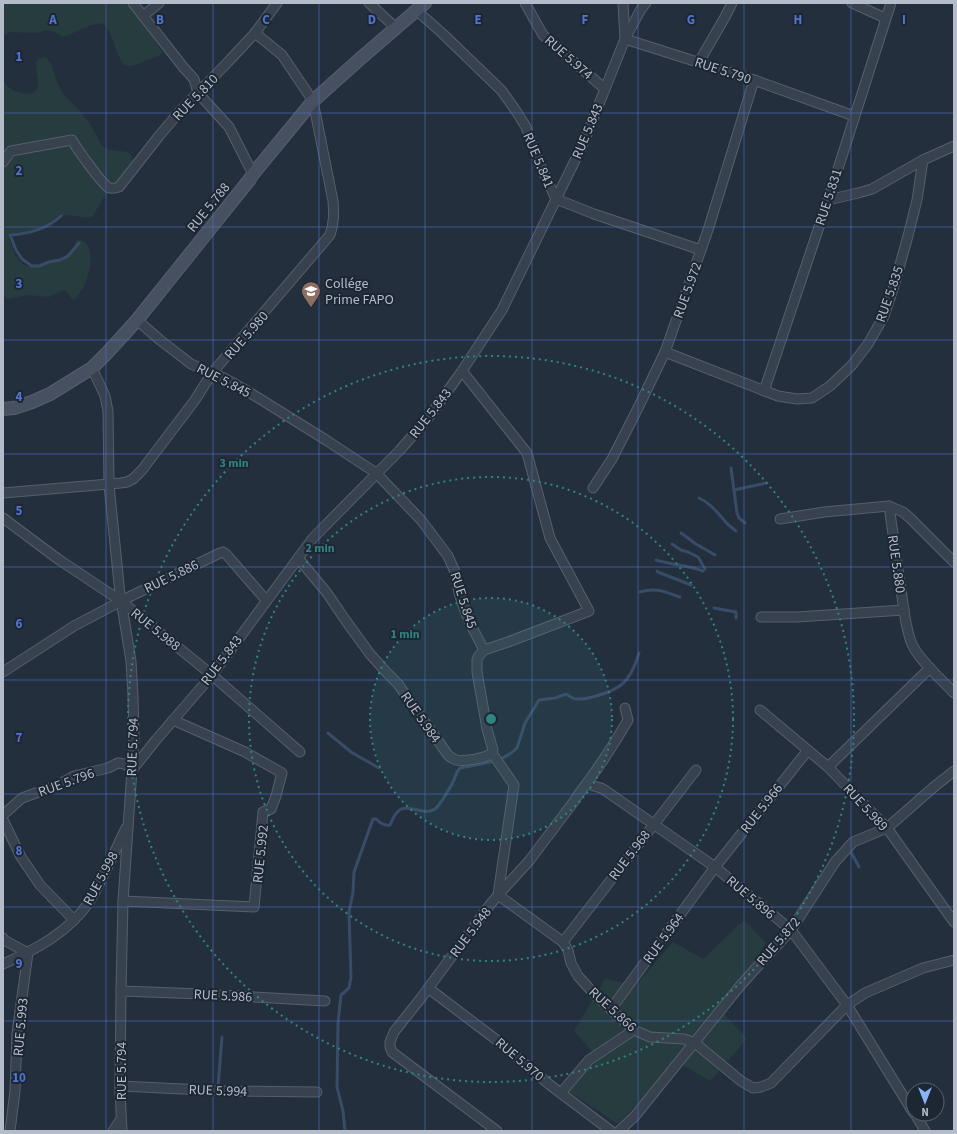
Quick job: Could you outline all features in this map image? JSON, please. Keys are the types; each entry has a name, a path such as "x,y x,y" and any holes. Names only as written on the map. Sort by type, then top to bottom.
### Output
{"street":[{"path":"133,3 194,79 198,93 229,127 253,174"},
{"path":"143,16 159,3"},
{"name":"RUE 5.810","path":"3,162 11,151 72,140 78,151 102,182 108,187 119,187 159,136 255,32 277,3"},
{"path":"369,3 396,28"},
{"name":"RUE 5.974","path":"525,3 543,35 605,88"},
{"path":"623,3 625,39"},
{"name":"RUE 5.843","path":"132,770 212,674 313,538 400,450 428,417 462,371 502,310 583,144 625,39 641,9 646,3"},
{"path":"699,62 732,3"},
{"path":"852,3 885,18"},
{"name":"RUE 5.831","path":"764,391 828,200 891,3"},
{"name":"RUE 5.788","path":"3,409 14,408 50,394 92,368 137,320 313,101 420,7"},
{"name":"RUE 5.841","path":"420,7 442,33 502,91 526,128 540,165 556,199 594,214 701,250"},
{"path":"255,32 282,55 313,101"},
{"name":"RUE 5.790","path":"625,39 754,80 854,116"},
{"name":"RUE 5.972","path":"593,488 612,459 665,352 708,230 754,80"},
{"name":"RUE 5.980","path":"3,493 109,485 127,482 134,479 195,400 212,373 330,236 334,226 333,201 313,101"},
{"path":"828,200 872,188 923,160 954,146"},
{"name":"RUE 5.835","path":"665,352 778,396 797,399 812,398 830,386 852,365 868,344 884,316 894,286 917,200 923,160"},
{"name":"RUE 5.845","path":"137,320 191,364 244,390 326,440 376,473 422,520 448,556 455,572 459,593 465,611 484,650"},
{"name":"RUE 5.794","path":"92,368 105,396 108,411 109,485 121,601 131,662 134,728 123,901 120,1086 122,1131"},
{"path":"462,371 527,453 550,538 589,611 484,650 477,660 477,672 487,729 493,750 492,753 514,785 498,895 563,942"},
{"path":"780,519 824,512 889,506"},
{"name":"RUE 5.880","path":"954,562 910,518 900,510 889,506 904,610 912,645 930,668 954,693"},
{"name":"RUE 5.988","path":"3,519 58,559 121,601 212,674 300,752"},
{"name":"RUE 5.886","path":"3,672 74,626 121,601 223,552 234,562 266,600"},
{"name":"RUE 5.984","path":"298,558 327,593 370,654 398,684 448,756 454,760 461,761 488,756 492,753"},
{"path":"761,617 904,610"},
{"path":"828,767 930,668"},
{"name":"RUE 5.948","path":"497,1131 392,1052 390,1042 394,1032 498,895 529,861 576,800 611,750 628,720 625,708"},
{"name":"RUE 5.989","path":"760,710 828,767 887,828 954,922"},
{"name":"RUE 5.992","path":"123,901 254,907 263,812 270,809 276,796 282,773 245,752 173,720"},
{"name":"RUE 5.966","path":"715,867 808,750"},
{"name":"RUE 5.796","path":"3,815 22,798 58,785 74,776 108,768 118,764 125,764 132,770"},
{"name":"RUE 5.968","path":"563,942 696,770"},
{"name":"RUE 5.872","path":"619,1131 635,1116 695,1043 707,1026 757,967 791,930 835,862 848,847 853,842 887,828 954,771"},
{"name":"RUE 5.896","path":"587,784 602,788 715,867 791,930 847,1005 905,1098"},
{"path":"3,820 22,857 40,885 74,920"},
{"name":"RUE 5.998","path":"3,964 28,953 57,935 74,920 88,903 102,878 128,823"},
{"name":"RUE 5.964","path":"611,1009 715,867"},
{"path":"3,938 4,940 28,953"},
{"name":"RUE 5.866","path":"563,942 568,950 571,963 578,976 596,996 634,1030 650,1037 684,1039 695,1043 741,1081 753,1088 771,1083 847,1005 865,993 923,968 954,960"},
{"name":"RUE 5.993","path":"10,1131 15,1091 18,1033 28,953"},
{"name":"RUE 5.970","path":"428,988 494,1038 560,1093 611,1131"},
{"name":"RUE 5.986","path":"121,991 325,1001"},
{"path":"560,1093 589,1060 634,1030"},
{"name":"RUE 5.994","path":"120,1086 317,1092"},
{"path":"113,1131 121,1119"},
{"name":"RUE 5.896","path":"920,1122 925,1131"}],"green space":[{"path":"3,3 128,3 163,52 157,57 129,66 121,60 109,32 102,23 89,26 66,36 47,30 37,33 10,32 3,38"},
{"path":"3,57 4,81 6,85 14,91 25,94 34,92 37,88 37,61 40,58 46,57 51,64 63,94 89,123 101,145 111,150 128,152 132,157 130,165 102,200 93,216 87,218 68,215 60,218 50,226 41,230 13,235 9,238 16,256 22,263 29,266 46,264 63,258 72,251 76,240 83,241 90,251 90,266 83,288 73,300 66,291 63,290 49,297 28,295 8,299 4,296"},
{"path":"744,920 766,943 724,1014 747,1039 710,1081 677,1062 618,1124 568,1091 598,1059 574,1031 605,979 636,985 673,942 703,959"}],"waterway":[{"path":"61,216 56,221 37,230 10,235 16,250 22,259 32,266 39,266 68,256 79,243"},
{"path":"731,468 737,513 739,518 745,523"},
{"path":"734,490 766,483"},
{"path":"699,498 710,505 736,531"},
{"path":"681,533 715,555"},
{"path":"672,544 681,550 698,557 705,569"},
{"path":"656,560 703,571"},
{"path":"657,571 691,585"},
{"path":"640,592 656,590 680,597"},
{"path":"714,608 736,612 736,618"},
{"path":"345,1131 343,1111 337,1087 338,1023 341,995 349,988 351,977 349,912 353,892 354,872 373,819 376,819 384,825 390,825 395,814 401,809 410,808 423,811 431,811 435,809 446,795 460,768 498,760 505,757 517,748 525,723 539,700 555,698 566,694 575,699 581,699 600,695 612,690 621,685 630,674 639,653"},
{"path":"328,733 351,752 379,768"},
{"path":"851,852 859,867"},
{"path":"218,1087 222,1037"}],"place":[{"name":"Collége Prime FAPO","path":"311,308"}]}
